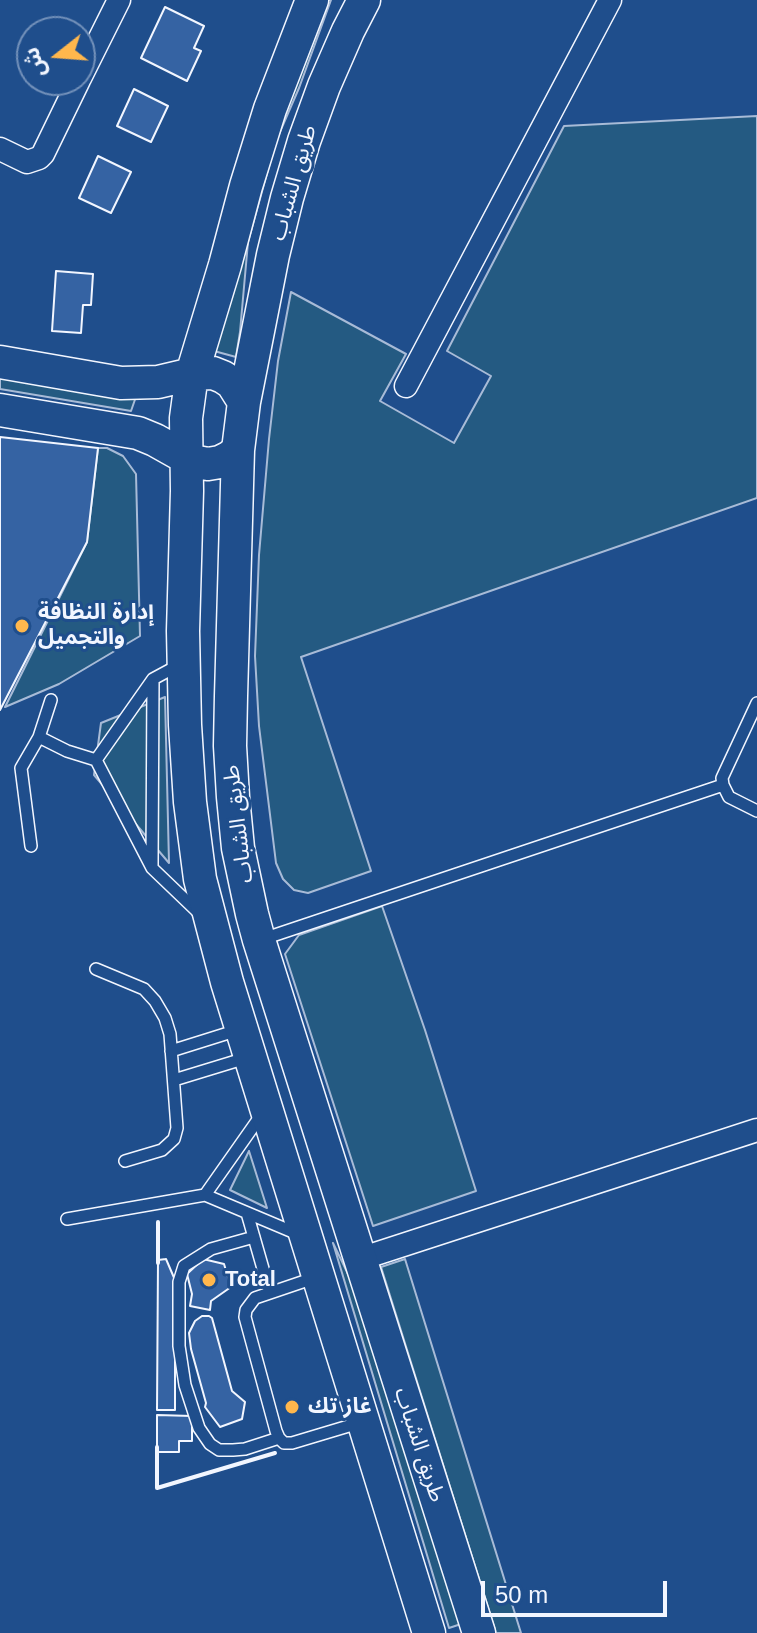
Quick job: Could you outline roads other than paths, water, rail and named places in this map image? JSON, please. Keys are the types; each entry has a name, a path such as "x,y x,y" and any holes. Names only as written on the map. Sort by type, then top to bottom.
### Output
{"main road":[{"name":"طريق الشباب","path":"312,0 270,109 192,374 186,418 183,662 190,802 200,879 246,1043 429,1633"},
{"name":"طريق الشباب","path":"364,0 324,86 304,141 273,255 244,402 238,450 230,746 238,848 255,927 479,1633"},
{"path":"238,450 220,462 208,464 187,458 138,433 9,411 14,364 130,383 158,382 202,372 223,377 232,383 244,402"},
{"path":"213,925 255,927"}],"street":[{"path":"96,47 119,0"},
{"path":"406,386 610,0"},
{"path":"0,149 27,162 39,158 72,96"},
{"path":"360,1259 757,1130"}],"lane":[{"path":"96,760 153,679 183,662"},
{"path":"152,868 153,679"},
{"path":"31,846 21,768 39,737 51,700"},
{"path":"757,703 722,778 729,797 757,811"},
{"path":"39,737 67,751 96,760 152,868 213,925"},
{"path":"255,927 723,785"},
{"path":"96,969 144,989 165,1018 170,1034 177,1128 174,1139 162,1150 125,1161"},
{"path":"171,1051 246,1043"},
{"path":"174,1080 246,1043"},
{"path":"205,1195 266,1107"},
{"path":"67,1219 205,1195 306,1238"},
{"path":"247,1213 270,1293"},
{"path":"254,1237 211,1249 184,1266 179,1282 179,1346 185,1385 199,1428 210,1444 219,1450 245,1449 279,1438"},
{"path":"319,1276 255,1298 249,1304 245,1317 279,1438 284,1443 292,1443 363,1421"}],"place":[{"name":"إدارة النظافة والتجميل","path":"22,626"},
{"name":"Total","path":"209,1280"},
{"name":"غاز تك","path":"292,1407"}]}
